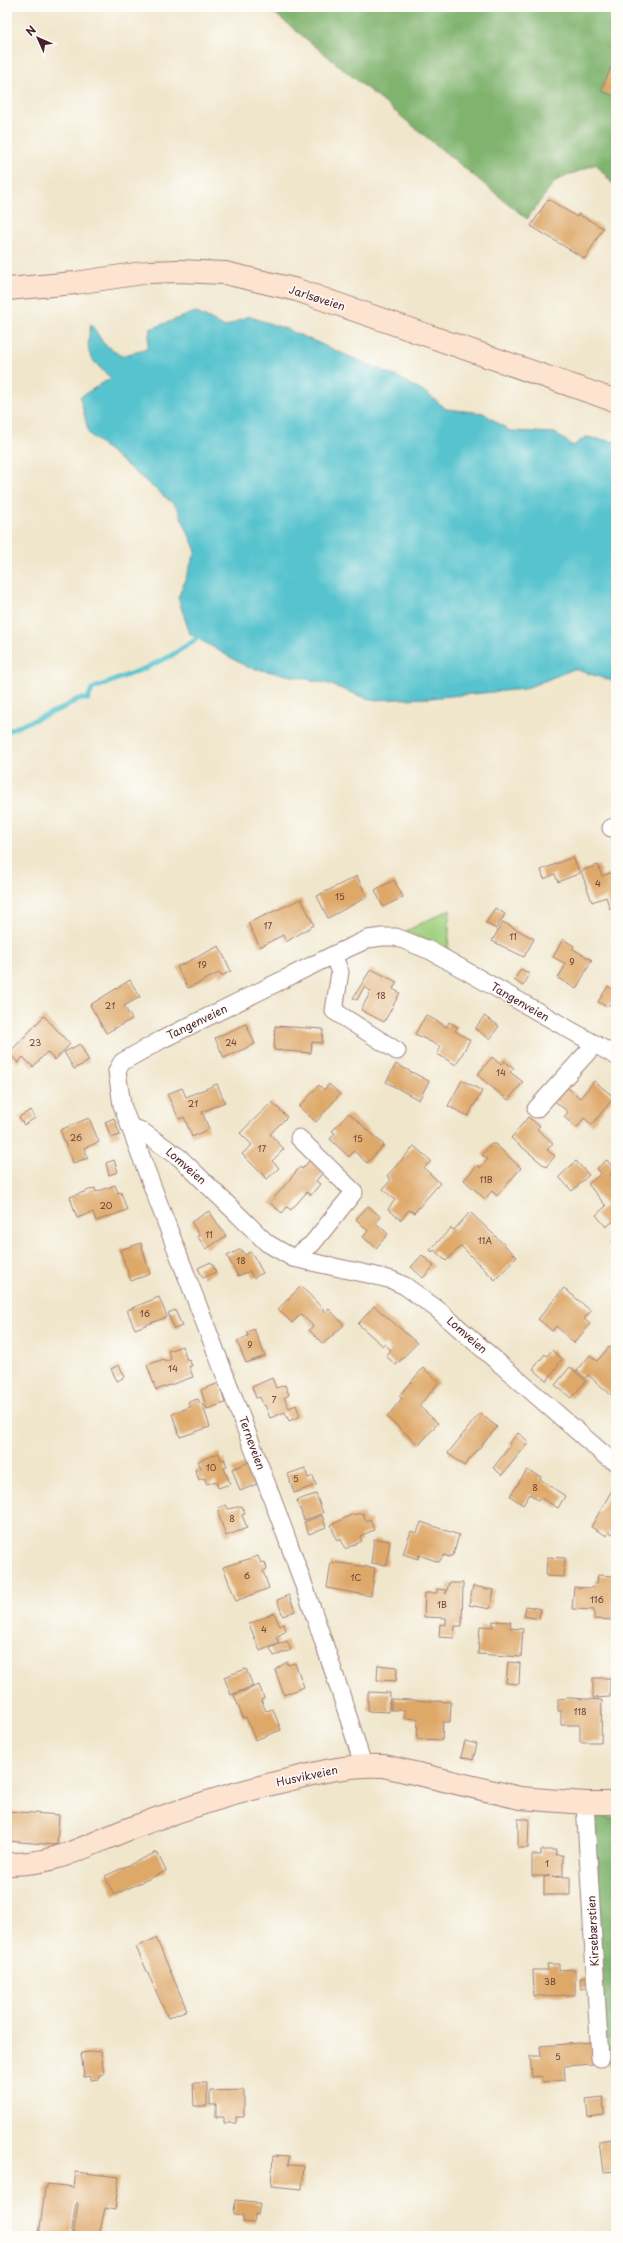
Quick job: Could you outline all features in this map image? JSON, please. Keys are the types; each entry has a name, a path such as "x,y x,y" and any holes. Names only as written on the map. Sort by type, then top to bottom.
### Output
{"main road":[{"name":"Jarlsøveien","path":"7,289 75,283 149,272 179,270 225,274 297,290 616,400"},
{"name":"Husvikveien","path":"7,1864 36,1864 71,1853 184,1808 228,1794 308,1775 363,1765 384,1766 520,1798 585,1803 616,1803"}],"street":[{"name":"Tangenveien","path":"130,1126 117,1082 117,1071 122,1062 161,1040 368,939 396,937 413,943 616,1056"},
{"path":"333,955 340,972 334,1011 397,1051"},
{"path":"536,1109 595,1044"},
{"name":"Lomveien","path":"130,1126 143,1132 180,1158 267,1243 293,1258 386,1278 405,1286 437,1309 608,1458 616,1462"},
{"name":"Terneveien","path":"130,1126 253,1444 363,1765"},
{"path":"293,1258 312,1244 354,1192 299,1138"},
{"name":"Kirsebærstien","path":"585,1803 600,2058"}],"green space":[{"path":"267,7 616,7 616,188 596,164 555,181 527,219"},
{"path":"450,909 448,951 406,931"},
{"path":"591,1816 616,1817 616,2038 606,2039"},
{"path":"616,2038 616,2090 606,2039"}],"water":[{"path":"195,312 225,327 248,316 286,329 399,378 429,395 446,409 483,413 510,431 555,433 573,446 586,437 616,442 616,682 574,669 524,689 430,698 371,700 326,683 247,667 190,634 178,598 196,551 177,507 89,434 80,397 111,378 97,365 90,355 88,343 91,324 104,344 121,356 147,349 150,329"}],"building":[{"path":"611,67 616,69 616,97 601,91"},
{"path":"548,199 577,217 578,214 603,228 585,259 531,226"},
{"path":"573,857 580,873 558,882 555,874 544,879 541,870"},
{"path":"598,865 602,876 616,871 616,907 610,909 606,897 592,902 581,871"},
{"path":"357,876 367,897 328,918 317,896"},
{"path":"394,880 403,897 383,907 375,890"},
{"path":"301,899 314,925 286,942 283,935 260,947 248,923"},
{"path":"495,908 505,914 496,929 486,923"},
{"path":"503,922 534,939 524,957 492,941"},
{"path":"563,939 574,946 573,949 592,960 576,989 558,978 566,964 553,957"},
{"path":"219,946 231,971 221,976 219,973 188,988 177,967"},
{"path":"371,969 397,982 393,989 400,993 384,1022 361,1010 371,991 364,987 357,1000 353,998"},
{"path":"521,969 530,974 523,986 514,980"},
{"path":"130,980 140,997 124,1006 132,1019 106,1033 90,1005"},
{"path":"608,986 614,990 616,988 616,1005 611,1002 607,1007 598,1002"},
{"path":"426,1015 447,1027 449,1022 458,1027 455,1031 470,1040 456,1065 437,1054 441,1047 415,1034"},
{"path":"44,1016 70,1044 55,1060 47,1052 33,1067 23,1057 18,1063 9,1053"},
{"path":"484,1016 499,1026 490,1039 475,1029"},
{"path":"246,1024 255,1044 224,1058 215,1038"},
{"path":"275,1026 323,1029 322,1043 312,1042 311,1053 274,1050"},
{"path":"80,1044 89,1061 74,1069 64,1052"},
{"path":"492,1057 501,1065 504,1061 514,1068 510,1072 523,1082 508,1100 477,1075"},
{"path":"396,1064 429,1081 419,1100 386,1082"},
{"path":"462,1080 482,1091 468,1116 448,1106"},
{"path":"594,1081 614,1097 592,1125 584,1118 577,1128 564,1117 568,1112 551,1098 563,1084 580,1098"},
{"path":"217,1084 225,1102 202,1112 209,1129 192,1137 184,1117 179,1119 167,1094 182,1088 186,1097"},
{"path":"329,1084 340,1094 316,1122 299,1107 319,1085 324,1090"},
{"path":"272,1102 287,1117 270,1134 284,1149 272,1161 279,1168 267,1179 242,1154 252,1145 240,1133"},
{"path":"31,1110 35,1118 24,1125 19,1117"},
{"path":"349,1113 384,1145 367,1163 354,1151 349,1157 330,1139 335,1133 332,1131"},
{"path":"528,1117 540,1126 537,1129 553,1143 547,1150 555,1156 546,1167 511,1138"},
{"path":"89,1118 99,1142 84,1148 88,1158 73,1163 60,1130"},
{"path":"114,1118 120,1135 111,1138 105,1122"},
{"path":"491,1144 495,1144 521,1168 497,1196 492,1191 485,1199 464,1180 478,1165 480,1168 488,1159 482,1155"},
{"path":"414,1146 431,1161 424,1168 440,1183 414,1213 409,1210 401,1220 388,1209 395,1200 383,1189 391,1180 387,1176"},
{"path":"114,1160 118,1172 109,1175 106,1163"},
{"path":"310,1160 323,1172 316,1181 320,1184 311,1195 307,1192 291,1210 287,1207 282,1213 270,1203 300,1167 302,1169"},
{"path":"607,1160 615,1170 610,1174 616,1181 616,1219 606,1227 596,1215 606,1206 588,1184 601,1174 597,1168"},
{"path":"576,1161 589,1175 572,1191 559,1177"},
{"path":"115,1185 118,1193 121,1192 127,1210 96,1221 93,1212 77,1218 70,1197 95,1188 96,1192"},
{"path":"368,1206 381,1217 376,1223 388,1234 376,1248 363,1237 368,1231 356,1219"},
{"path":"209,1211 226,1236 206,1249 197,1236 200,1235 191,1222"},
{"path":"470,1212 517,1257 495,1280 461,1246 446,1261 434,1250 432,1252 430,1250 451,1228 454,1230"},
{"path":"616,1238 616,1249 612,1240"},
{"path":"141,1243 150,1274 131,1281 120,1250"},
{"path":"241,1249 245,1255 250,1252 253,1255 263,1273 253,1278 250,1271 238,1276 227,1256"},
{"path":"422,1255 434,1266 423,1278 411,1267"},
{"path":"211,1262 216,1272 203,1278 198,1268"},
{"path":"301,1286 326,1312 329,1309 344,1325 323,1344 309,1330 313,1326 301,1314 292,1323 278,1309"},
{"path":"564,1288 591,1311 584,1319 590,1324 574,1343 556,1326 552,1331 538,1319"},
{"path":"159,1297 167,1317 135,1329 127,1310"},
{"path":"374,1306 417,1343 396,1365 386,1356 391,1350 384,1344 383,1346 358,1324"},
{"path":"175,1310 182,1326 174,1329 168,1313"},
{"path":"254,1329 265,1356 246,1363 237,1341 248,1336 247,1332"},
{"path":"182,1346 187,1360 189,1359 192,1366 189,1366 193,1377 156,1390 147,1365 164,1359 165,1362 171,1359 168,1351"},
{"path":"609,1347 616,1352 616,1399 588,1375 585,1378 577,1371 590,1355 597,1361"},
{"path":"552,1350 562,1359 547,1381 533,1369 545,1354 547,1356"},
{"path":"119,1365 125,1377 117,1381 111,1369"},
{"path":"570,1367 586,1381 571,1398 555,1385"},
{"path":"423,1368 439,1382 419,1406 438,1423 419,1445 387,1417 402,1398 399,1396"},
{"path":"272,1378 276,1388 285,1385 289,1395 284,1398 289,1408 296,1405 300,1416 289,1421 285,1412 270,1418 265,1405 263,1405 260,1397 256,1398 252,1387"},
{"path":"219,1383 225,1403 207,1409 201,1390"},
{"path":"198,1399 200,1404 202,1403 210,1427 180,1437 172,1414 190,1407 188,1402"},
{"path":"480,1413 497,1427 464,1466 448,1453"},
{"path":"518,1433 529,1442 502,1475 493,1468 511,1445 509,1443"},
{"path":"219,1453 221,1460 224,1459 227,1466 224,1468 230,1484 218,1488 216,1481 207,1484 204,1478 199,1480 195,1470 201,1468 198,1461"},
{"path":"249,1462 257,1484 240,1491 232,1469"},
{"path":"305,1468 308,1478 313,1476 316,1485 294,1493 288,1474"},
{"path":"527,1470 541,1477 540,1479 565,1496 558,1508 540,1497 538,1500 530,1494 523,1505 510,1496"},
{"path":"616,1483 616,1527 612,1534 609,1532 607,1536 591,1527"},
{"path":"316,1494 323,1513 304,1520 297,1500"},
{"path":"226,1505 228,1509 242,1506 245,1514 242,1515 247,1528 226,1536 218,1513 220,1512 218,1508"},
{"path":"363,1513 366,1521 370,1519 374,1530 360,1536 362,1541 345,1549 341,1539 337,1541 331,1525 351,1515"},
{"path":"322,1515 326,1527 309,1534 304,1522"},
{"path":"421,1522 459,1535 453,1555 449,1557 444,1555 439,1562 419,1555 418,1559 403,1554 411,1531 417,1533"},
{"path":"374,1539 390,1541 387,1565 371,1563"},
{"path":"258,1556 261,1563 265,1562 267,1569 263,1571 269,1588 236,1601 223,1567"},
{"path":"547,1557 565,1558 564,1577 546,1576"},
{"path":"331,1562 375,1568 371,1596 327,1588"},
{"path":"598,1575 614,1576 613,1620 594,1619 594,1610 572,1609 574,1587 593,1588 594,1583 597,1583"},
{"path":"449,1583 463,1583 462,1626 455,1626 454,1638 439,1637 440,1624 446,1625 446,1618 424,1617 425,1593 437,1593 437,1589 446,1590 446,1594"},
{"path":"473,1586 494,1590 490,1609 469,1605"},
{"path":"289,1595 295,1611 283,1616 277,1600"},
{"path":"526,1606 541,1609 539,1619 524,1616"},
{"path":"274,1613 280,1626 284,1624 286,1631 276,1637 279,1643 260,1651 249,1624"},
{"path":"493,1621 511,1622 510,1628 523,1629 521,1657 478,1654 480,1626 493,1627"},
{"path":"287,1641 291,1650 274,1656 270,1648"},
{"path":"287,1662 288,1665 295,1663 304,1687 284,1695 275,1670"},
{"path":"508,1662 520,1663 519,1684 506,1683"},
{"path":"378,1665 397,1667 396,1681 377,1680"},
{"path":"246,1669 253,1686 231,1695 224,1677"},
{"path":"593,1678 610,1678 610,1697 593,1698"},
{"path":"259,1685 264,1698 261,1700 266,1711 273,1709 281,1730 255,1740 246,1717 243,1718 234,1695"},
{"path":"368,1692 390,1693 389,1712 368,1711"},
{"path":"569,1698 602,1700 601,1742 580,1742 580,1725 561,1725 561,1711 558,1711 558,1699"},
{"path":"391,1699 451,1702 450,1722 443,1722 442,1740 417,1739 418,1719 404,1718 405,1710 391,1710"},
{"path":"465,1741 477,1744 473,1760 461,1757"},
{"path":"7,1811 59,1815 57,1845 7,1841"},
{"path":"518,1819 529,1819 528,1848 518,1848"},
{"path":"541,1850 556,1850 556,1855 563,1855 563,1876 552,1877 570,1877 570,1895 544,1895 544,1877 550,1876 532,1876 532,1855 541,1855"},
{"path":"157,1852 166,1871 114,1895 105,1876"},
{"path":"156,1938 187,2010 168,2018 136,1947"},
{"path":"547,1964 559,1964 559,1970 575,1969 575,1995 534,1996 533,1970 548,1970"},
{"path":"590,1977 591,1987 581,1989 580,1978"},
{"path":"592,2042 593,2064 564,2066 565,2080 543,2082 542,2076 532,2077 530,2056 541,2056 540,2046"},
{"path":"101,2051 104,2074 99,2075 99,2079 91,2080 91,2076 84,2077 81,2053"},
{"path":"193,2083 207,2083 207,2106 194,2106"},
{"path":"244,2090 244,2117 236,2117 236,2123 224,2123 224,2117 216,2117 216,2105 210,2105 210,2091"},
{"path":"603,2097 604,2115 588,2117 586,2099"},
{"path":"616,2138 616,2171 603,2172 599,2141"},
{"path":"273,2156 289,2157 288,2165 304,2166 302,2189 271,2186"},
{"path":"76,2172 119,2177 115,2210 105,2208 99,2236 73,2236 78,2204 76,2202 71,2236 39,2236 45,2188 47,2188 47,2184 74,2187"},
{"path":"235,2200 256,2202 256,2204 260,2204 258,2215 255,2214 254,2223 243,2222 243,2215 234,2214"}],"waterway":[{"path":"7,731 65,707 78,699 88,699 92,689 148,667 172,655 198,638"}]}
